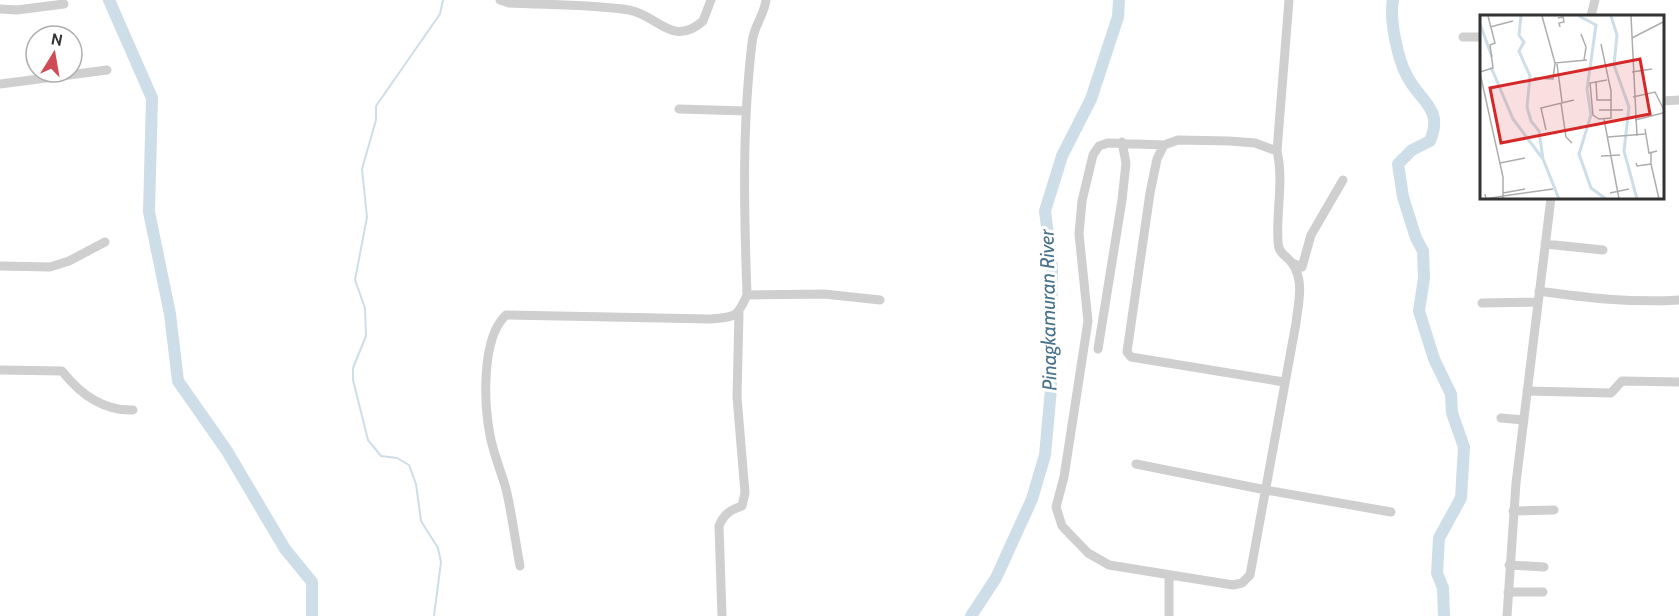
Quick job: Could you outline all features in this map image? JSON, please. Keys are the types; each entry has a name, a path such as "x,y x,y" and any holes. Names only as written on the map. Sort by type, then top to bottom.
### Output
{"street":[{"path":"500,0 509,3 630,10 671,31 683,32 703,21 711,0"},
{"path":"722,616 719,526 723,517 731,510 742,506 746,493 737,397 739,313 747,294 746,111 753,34 764,12 766,0"},
{"path":"1289,0 1277,151 1280,165 1277,240 1282,255 1292,263 1302,267 1311,235 1343,180"},
{"path":"1592,15 1595,0"},
{"path":"0,9 64,4"},
{"path":"1463,37 1480,37"},
{"path":"0,84 107,70"},
{"path":"1664,101 1679,100"},
{"path":"679,109 746,111"},
{"path":"1277,151 1255,143 1178,140 1164,146 1122,142 1099,146 1093,154 1082,201 1079,234 1088,321 1068,456 1056,507 1062,526 1089,553 1109,565 1233,585 1242,584 1250,575 1301,283 1292,263"},
{"path":"1098,349 1122,200 1126,163 1122,142"},
{"path":"1164,146 1157,159 1150,193 1127,352 1131,357 1284,382"},
{"path":"1507,616 1513,511 1551,200"},
{"path":"0,266 50,267 105,242"},
{"path":"1545,244 1603,250"},
{"path":"1539,291 1636,303 1679,300"},
{"path":"747,294 824,294 880,300"},
{"path":"1482,303 1538,302"},
{"path":"520,566 506,488 490,436 486,390 491,338 499,322 506,315 710,319 734,317 739,313"},
{"path":"0,370 62,371 69,381 96,402 117,410 133,410"},
{"path":"1527,391 1611,393 1622,381 1679,382"},
{"path":"1501,418 1524,420"},
{"path":"1136,464 1391,512"},
{"path":"1513,511 1554,510"},
{"path":"1509,566 1544,567"},
{"path":"1169,576 1169,616"},
{"path":"1508,592 1543,592"}],"waterway":[{"path":"109,0 152,98 149,212 170,314 178,381 227,451 285,549 312,582 312,616"},
{"path":"434,616 441,562 438,548 421,521 416,484 409,465 397,458 381,456 368,440 353,380 353,368 366,336 365,308 355,280 367,217 362,169 376,120 376,106 440,14 443,0"},
{"name":"Pinagkamuran River","path":"971,616 996,578 1032,499 1045,455 1051,389 1052,267 1045,211 1062,156 1091,99 1118,17 1119,0"},
{"path":"1393,0 1393,28 1400,60 1412,85 1429,106 1434,121 1430,141 1412,150 1398,164 1403,197 1416,238 1423,251 1424,278 1419,311 1434,359 1451,394 1452,413 1464,447 1461,498 1439,538 1437,573 1443,588 1444,616"}]}
